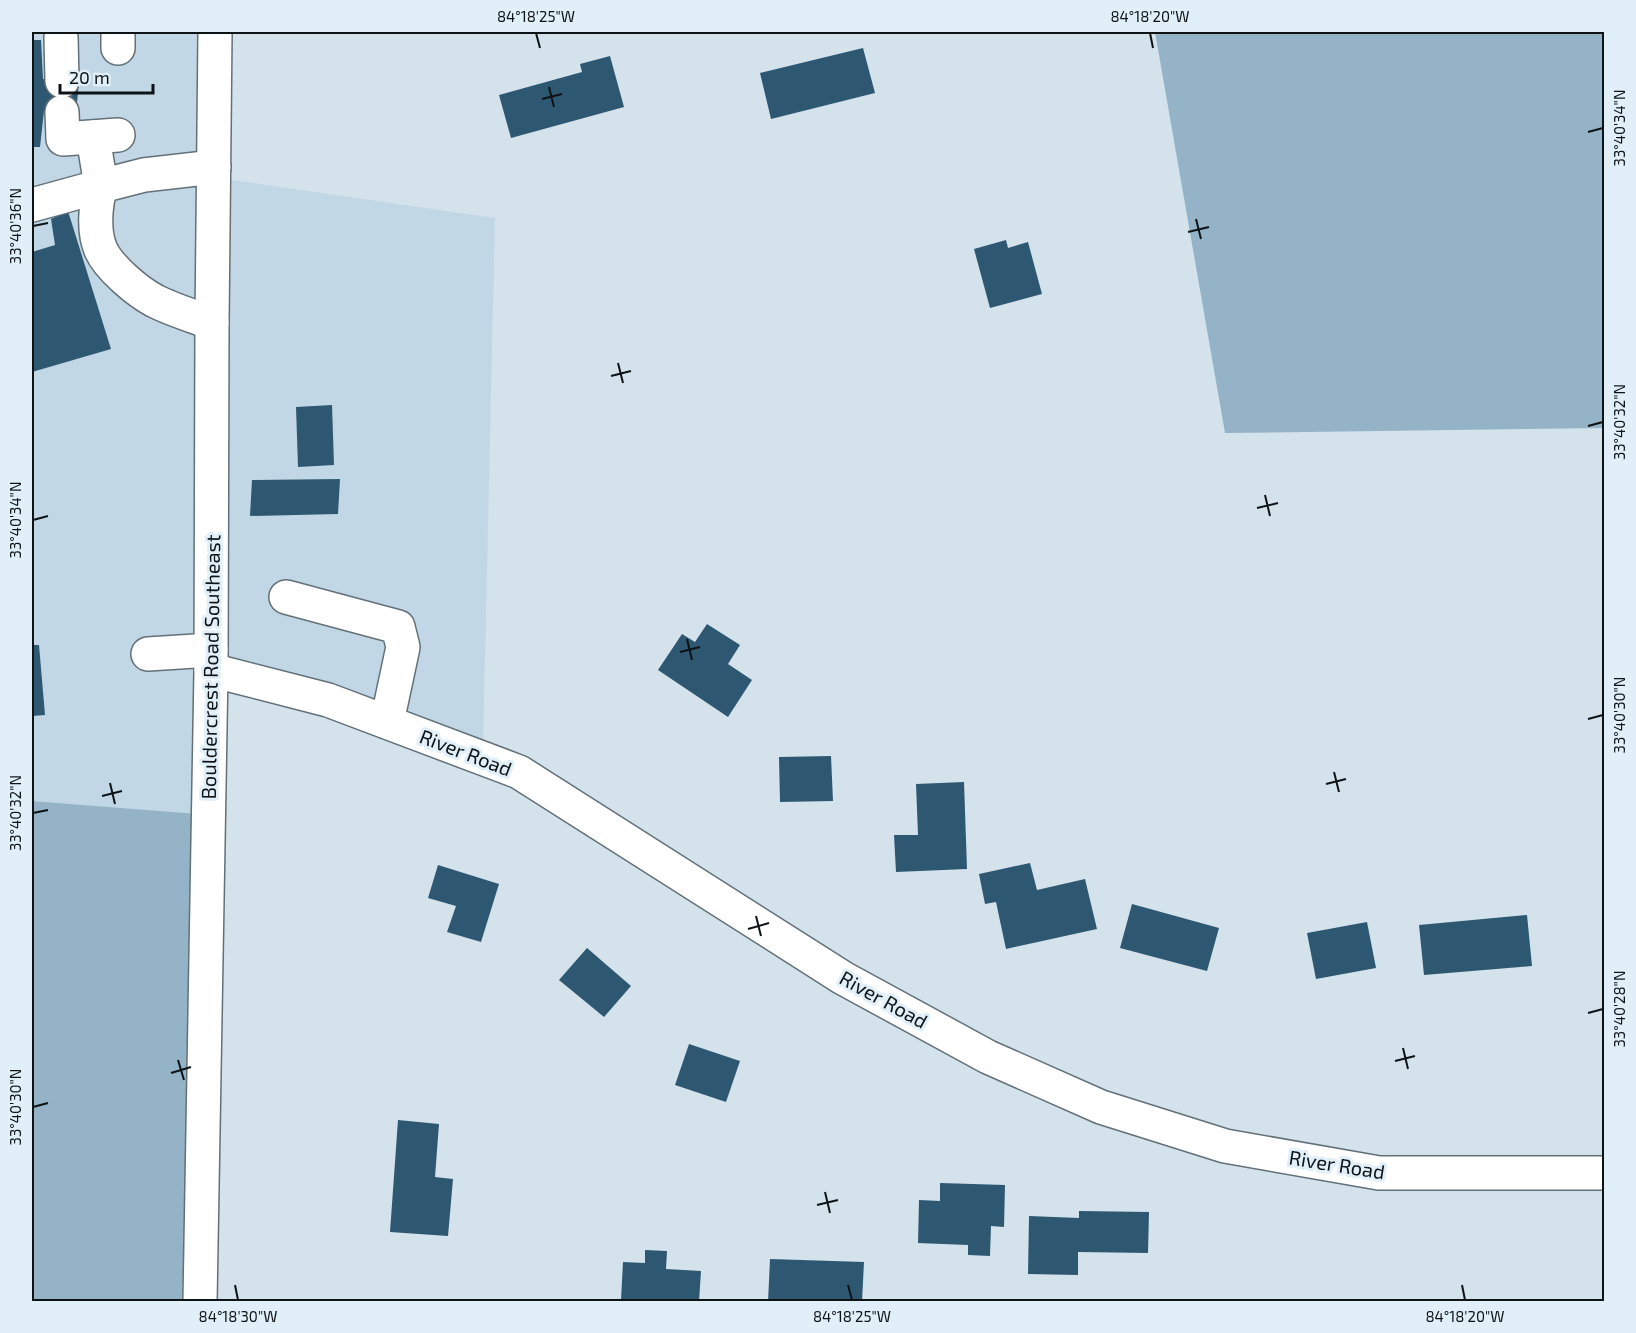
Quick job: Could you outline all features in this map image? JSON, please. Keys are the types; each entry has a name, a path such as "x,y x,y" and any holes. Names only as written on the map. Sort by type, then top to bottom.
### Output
{"street":[{"name":"Bouldercrest Road Southeast","path":"200,1302 211,660 215,32"},
{"path":"60,37 63,139 105,136 96,217 101,250 111,265 131,284 154,300 212,323"},
{"path":"32,205 144,175 214,167"},
{"path":"286,597 398,627 403,647 387,722"},
{"name":"River Road","path":"148,654 211,660 328,700 519,772 843,978 988,1056 1101,1107 1225,1146 1379,1173 1605,1173"}],"shaded area":[{"path":"32,32 206,32 210,177 495,218 483,747 201,679 198,814 32,801"},
{"path":"1155,32 1604,32 1604,428 1225,433"},
{"path":"32,801 198,814 190,1301 32,1301"}],"building":[{"path":"32,40 41,40 43,79 79,83 76,112 44,111 40,147 32,147"},
{"path":"863,48 875,93 771,119 760,73"},
{"path":"610,56 624,107 511,138 499,95 582,72 580,64"},
{"path":"68,211 111,349 32,372 32,252 55,245 51,219"},
{"path":"1006,240 1008,248 1028,242 1042,294 990,308 974,249"},
{"path":"332,405 334,465 298,467 296,407"},
{"path":"340,479 338,514 250,516 252,480"},
{"path":"707,624 740,645 728,664 752,680 728,717 658,670 682,634 695,642"},
{"path":"32,645 39,645 45,715 32,716"},
{"path":"831,756 833,801 780,802 779,757"},
{"path":"964,782 967,869 896,872 894,835 918,835 916,784"},
{"path":"1030,863 1037,890 1085,879 1097,929 1006,949 996,902 985,904 979,874"},
{"path":"438,865 499,884 481,942 447,932 456,906 428,898"},
{"path":"1132,904 1219,928 1207,971 1120,948"},
{"path":"1527,915 1532,966 1424,975 1419,925"},
{"path":"1367,922 1376,968 1316,979 1307,933"},
{"path":"587,948 631,986 604,1017 559,980"},
{"path":"689,1044 740,1061 726,1102 675,1085"},
{"path":"398,1120 439,1124 435,1177 453,1179 448,1236 390,1232"},
{"path":"940,1183 1005,1185 1004,1227 991,1226 990,1256 968,1255 968,1245 918,1243 919,1200 940,1201"},
{"path":"1079,1211 1149,1212 1148,1253 1078,1252 1078,1275 1028,1274 1029,1216 1079,1218"},
{"path":"645,1250 667,1251 666,1269 701,1271 699,1302 621,1300 623,1262 645,1263"},
{"path":"770,1259 864,1262 862,1302 768,1302"}]}
